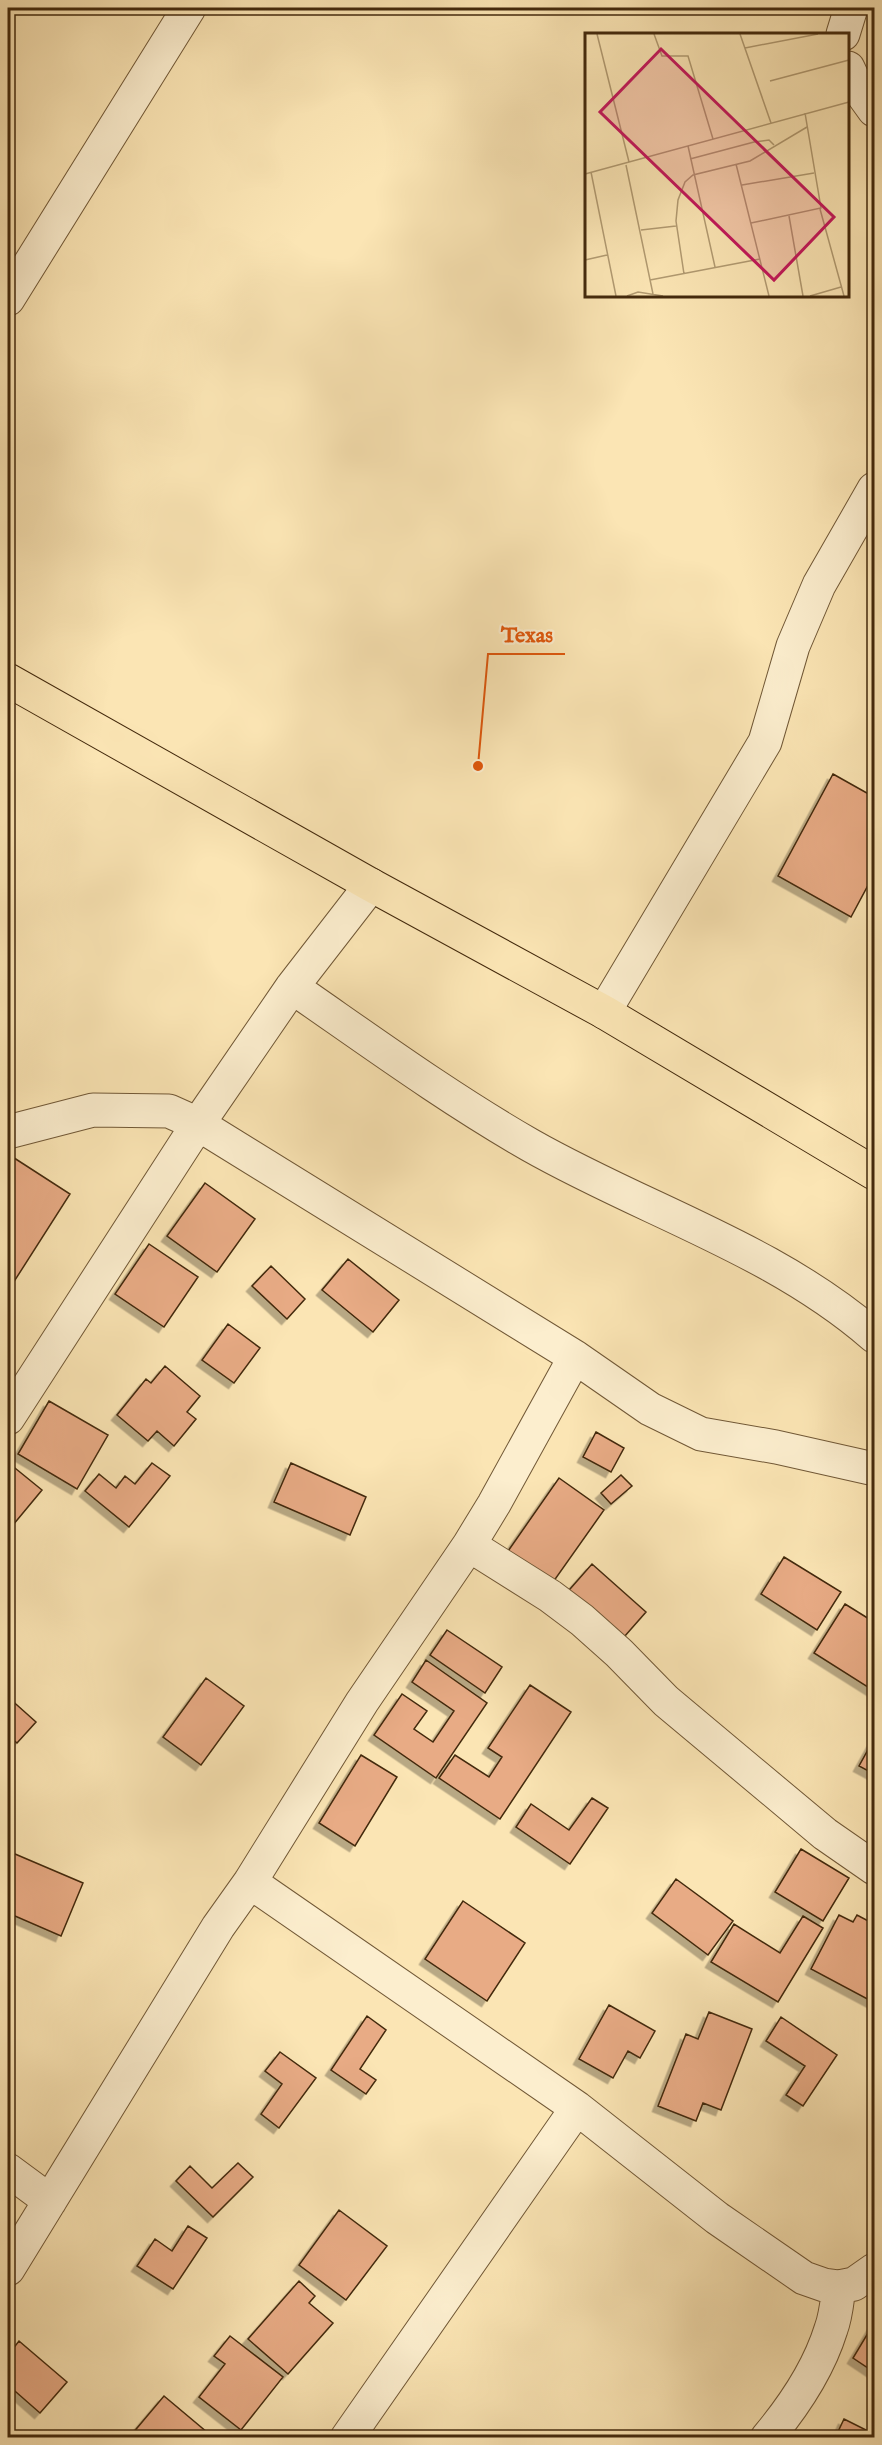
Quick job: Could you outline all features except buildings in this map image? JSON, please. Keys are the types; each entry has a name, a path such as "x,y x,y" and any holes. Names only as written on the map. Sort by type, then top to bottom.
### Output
{"highway":[{"path":"8,680 371,885 604,1012 874,1173"}],"street":[{"path":"8,299 189,8"},
{"path":"843,33 851,8"},
{"path":"849,70 856,86 874,110"},
{"path":"604,1012 765,742 793,646 819,585 874,489"},
{"path":"8,1418 198,1124 292,987 371,885"},
{"path":"292,987 382,1049 531,1145 755,1256 809,1287 874,1336"},
{"path":"8,1132 93,1110 169,1111 198,1124 575,1357 650,1409 701,1434 776,1447 874,1470"},
{"path":"8,2269 218,1927 250,1882 362,1702 469,1545 575,1357"},
{"path":"469,1545 550,1596 582,1620 683,1716 825,1834 874,1868"},
{"path":"250,1882 577,2108 656,2172 770,2256 804,2278 839,2287 854,2284 874,2270"},
{"path":"347,2438 577,2108"},
{"path":"8,2170 50,2201"},
{"path":"767,2438 783,2418 816,2364 832,2328 839,2287"}],"place":[{"name":"Texas","path":"478,766"}]}
